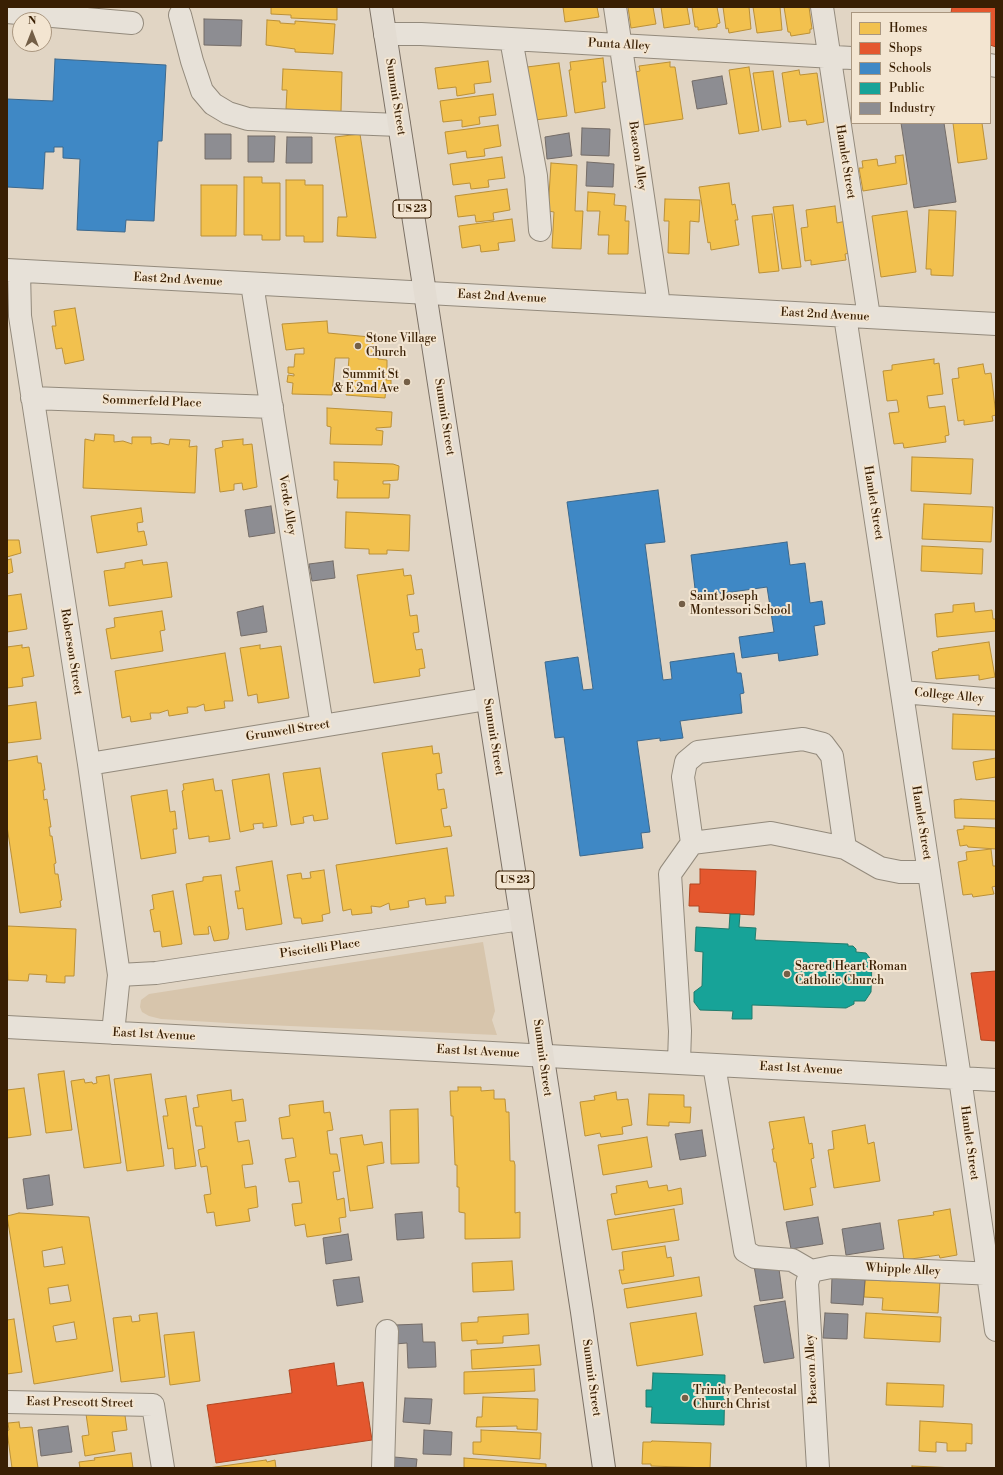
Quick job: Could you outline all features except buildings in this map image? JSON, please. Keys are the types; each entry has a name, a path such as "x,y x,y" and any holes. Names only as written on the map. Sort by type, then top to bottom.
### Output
{"main road":[{"name":"Summit Street","path":"381,7 426,293 604,1468"}],"street":[{"name":"Beacon Alley","path":"614,7 659,305"},
{"name":"Hamlet Street","path":"822,7 869,317"},
{"path":"7,12 132,23"},
{"path":"180,14 192,61 202,91 213,104 228,113 248,119 399,125"},
{"name":"Punta Alley","path":"385,34 421,34 851,58"},
{"path":"511,39 536,176 540,230"},
{"name":"East 2nd Avenue","path":"13,270 996,324"},
{"name":"Roberson Street","path":"13,270 119,975 113,1033"},
{"name":"Verde Alley","path":"252,284 322,726"},
{"name":"Hamlet Street","path":"845,316 960,1078 992,1274 996,1330"},
{"name":"Sommerfeld Place","path":"32,398 272,406"},
{"name":"College Alley","path":"902,692 996,700"},
{"name":"Grunwell Street","path":"88,764 487,699"},
{"path":"679,1062 680,1031 670,874 692,843 683,777 686,762 698,752 803,739 823,744 832,756 845,848"},
{"path":"692,843 771,833 845,848 880,868 900,872 929,872"},
{"name":"Piscitelli Place","path":"119,975 156,973 521,919"},
{"name":"East 1st Avenue","path":"7,1027 996,1080"},
{"path":"714,1065 745,1251 755,1257 792,1260 811,1271"},
{"name":"Whipple Alley","path":"811,1271 831,1267 992,1274"},
{"name":"Beacon Alley","path":"811,1271 807,1283 818,1468"},
{"path":"383,1468 387,1331"},
{"name":"East Prescott Street","path":"7,1402 153,1406 163,1468"}],"shaded area":[{"path":"483,942 495,1011 492,1020 497,1035 161,1019 149,1016 142,1012 140,1007 141,1000 149,994"}],"place":[{"name":"Stone Village Church","path":"358,346"},
{"name":"Summit St & E 2nd Ave","path":"407,382"},
{"name":"Saint Joseph Montessori School","path":"682,604"},
{"name":"Sacred Heart Roman Catholic Church","path":"787,974"},
{"name":"Trinity Pentecostal Church Christ","path":"685,1398"}]}
